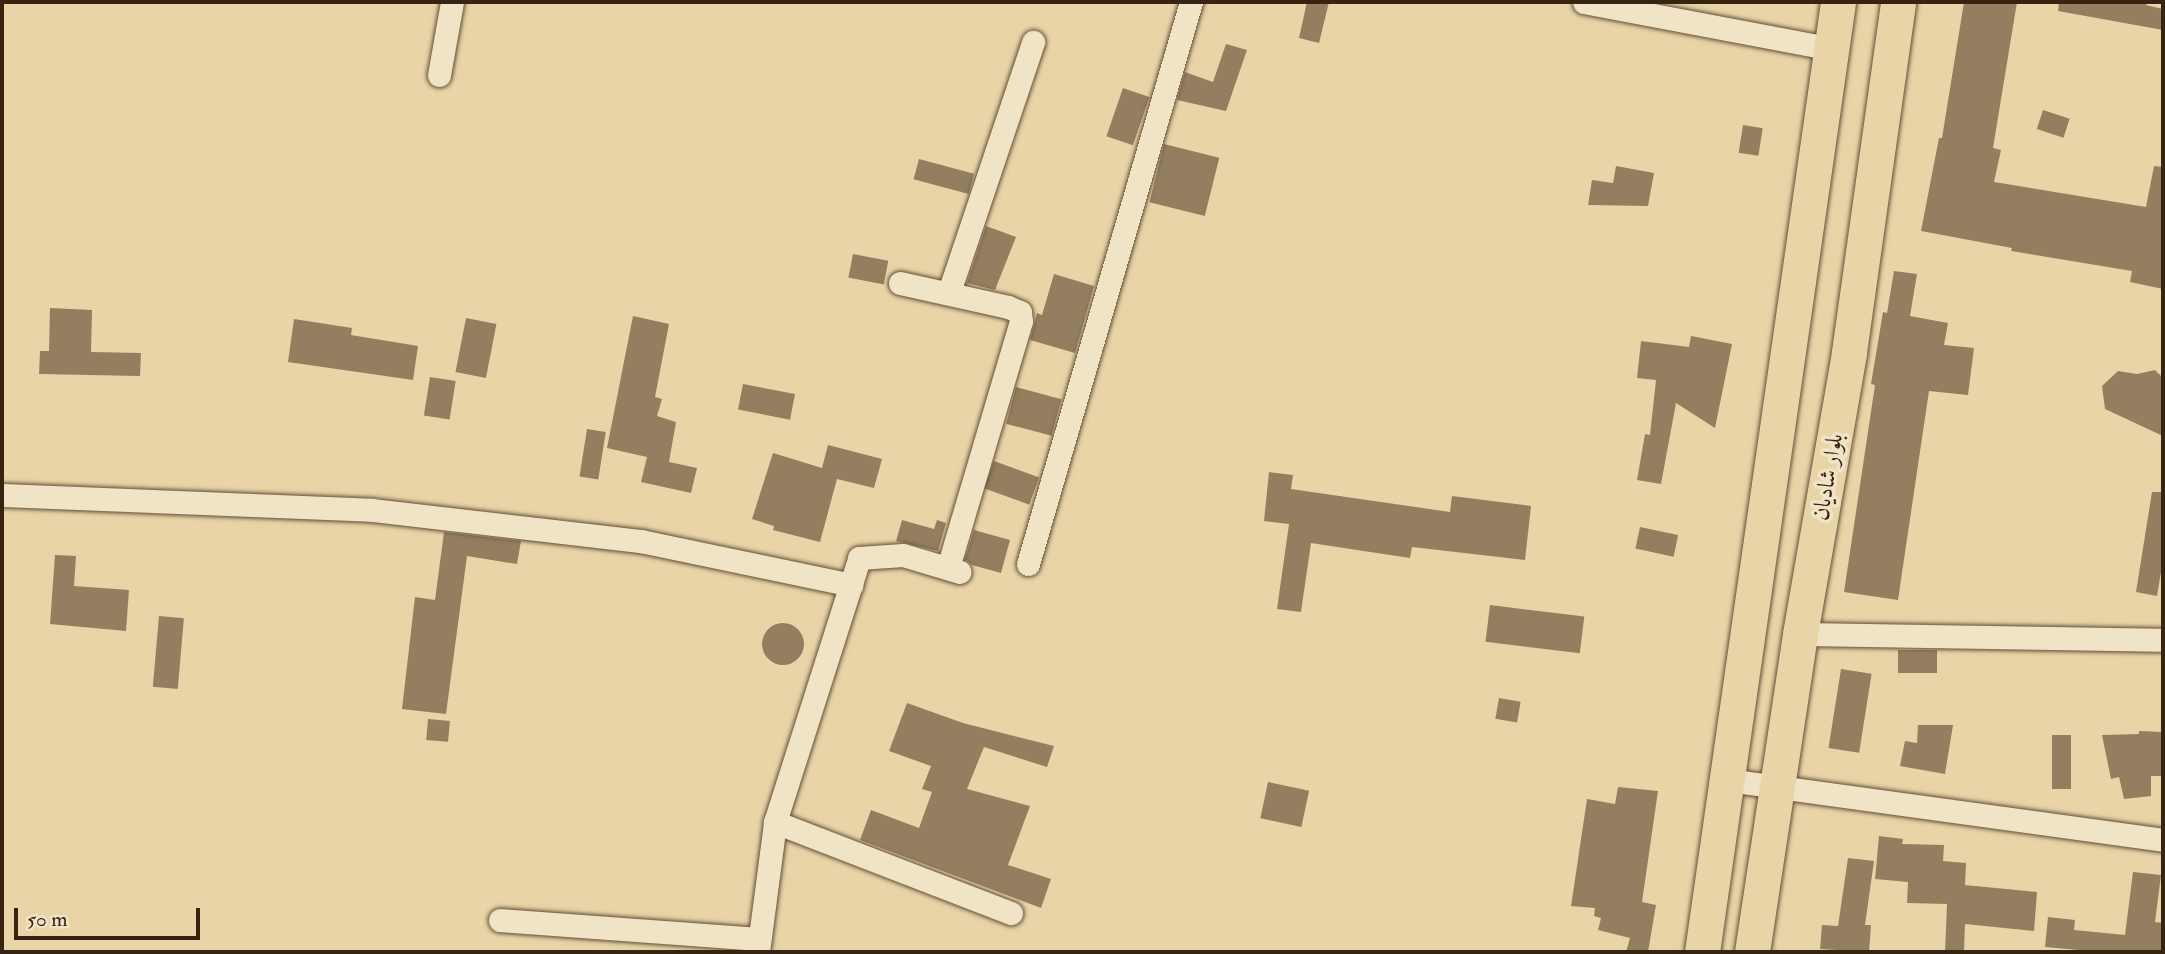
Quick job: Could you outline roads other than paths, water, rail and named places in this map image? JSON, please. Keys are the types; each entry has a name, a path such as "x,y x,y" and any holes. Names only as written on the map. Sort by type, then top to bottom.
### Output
{"main road":[{"path":"1702,952 1838,2"},
{"name":"بلوار شادیان","path":"1752,952 1800,634 1849,352 1898,2"}],"street":[{"path":"439,75 452,2"},
{"path":"1028,564 1191,2"},
{"path":"1584,2 1832,49"},
{"path":"948,292 1033,42"},
{"path":"500,920 758,946 775,822 859,558 903,555 954,569 1021,321 1020,312 1008,307 900,283"},
{"path":"2,495 372,510 641,541 850,585"},
{"path":"1800,634 2163,640"},
{"path":"1727,779 2163,840"},
{"path":"775,822 1011,913"}]}
